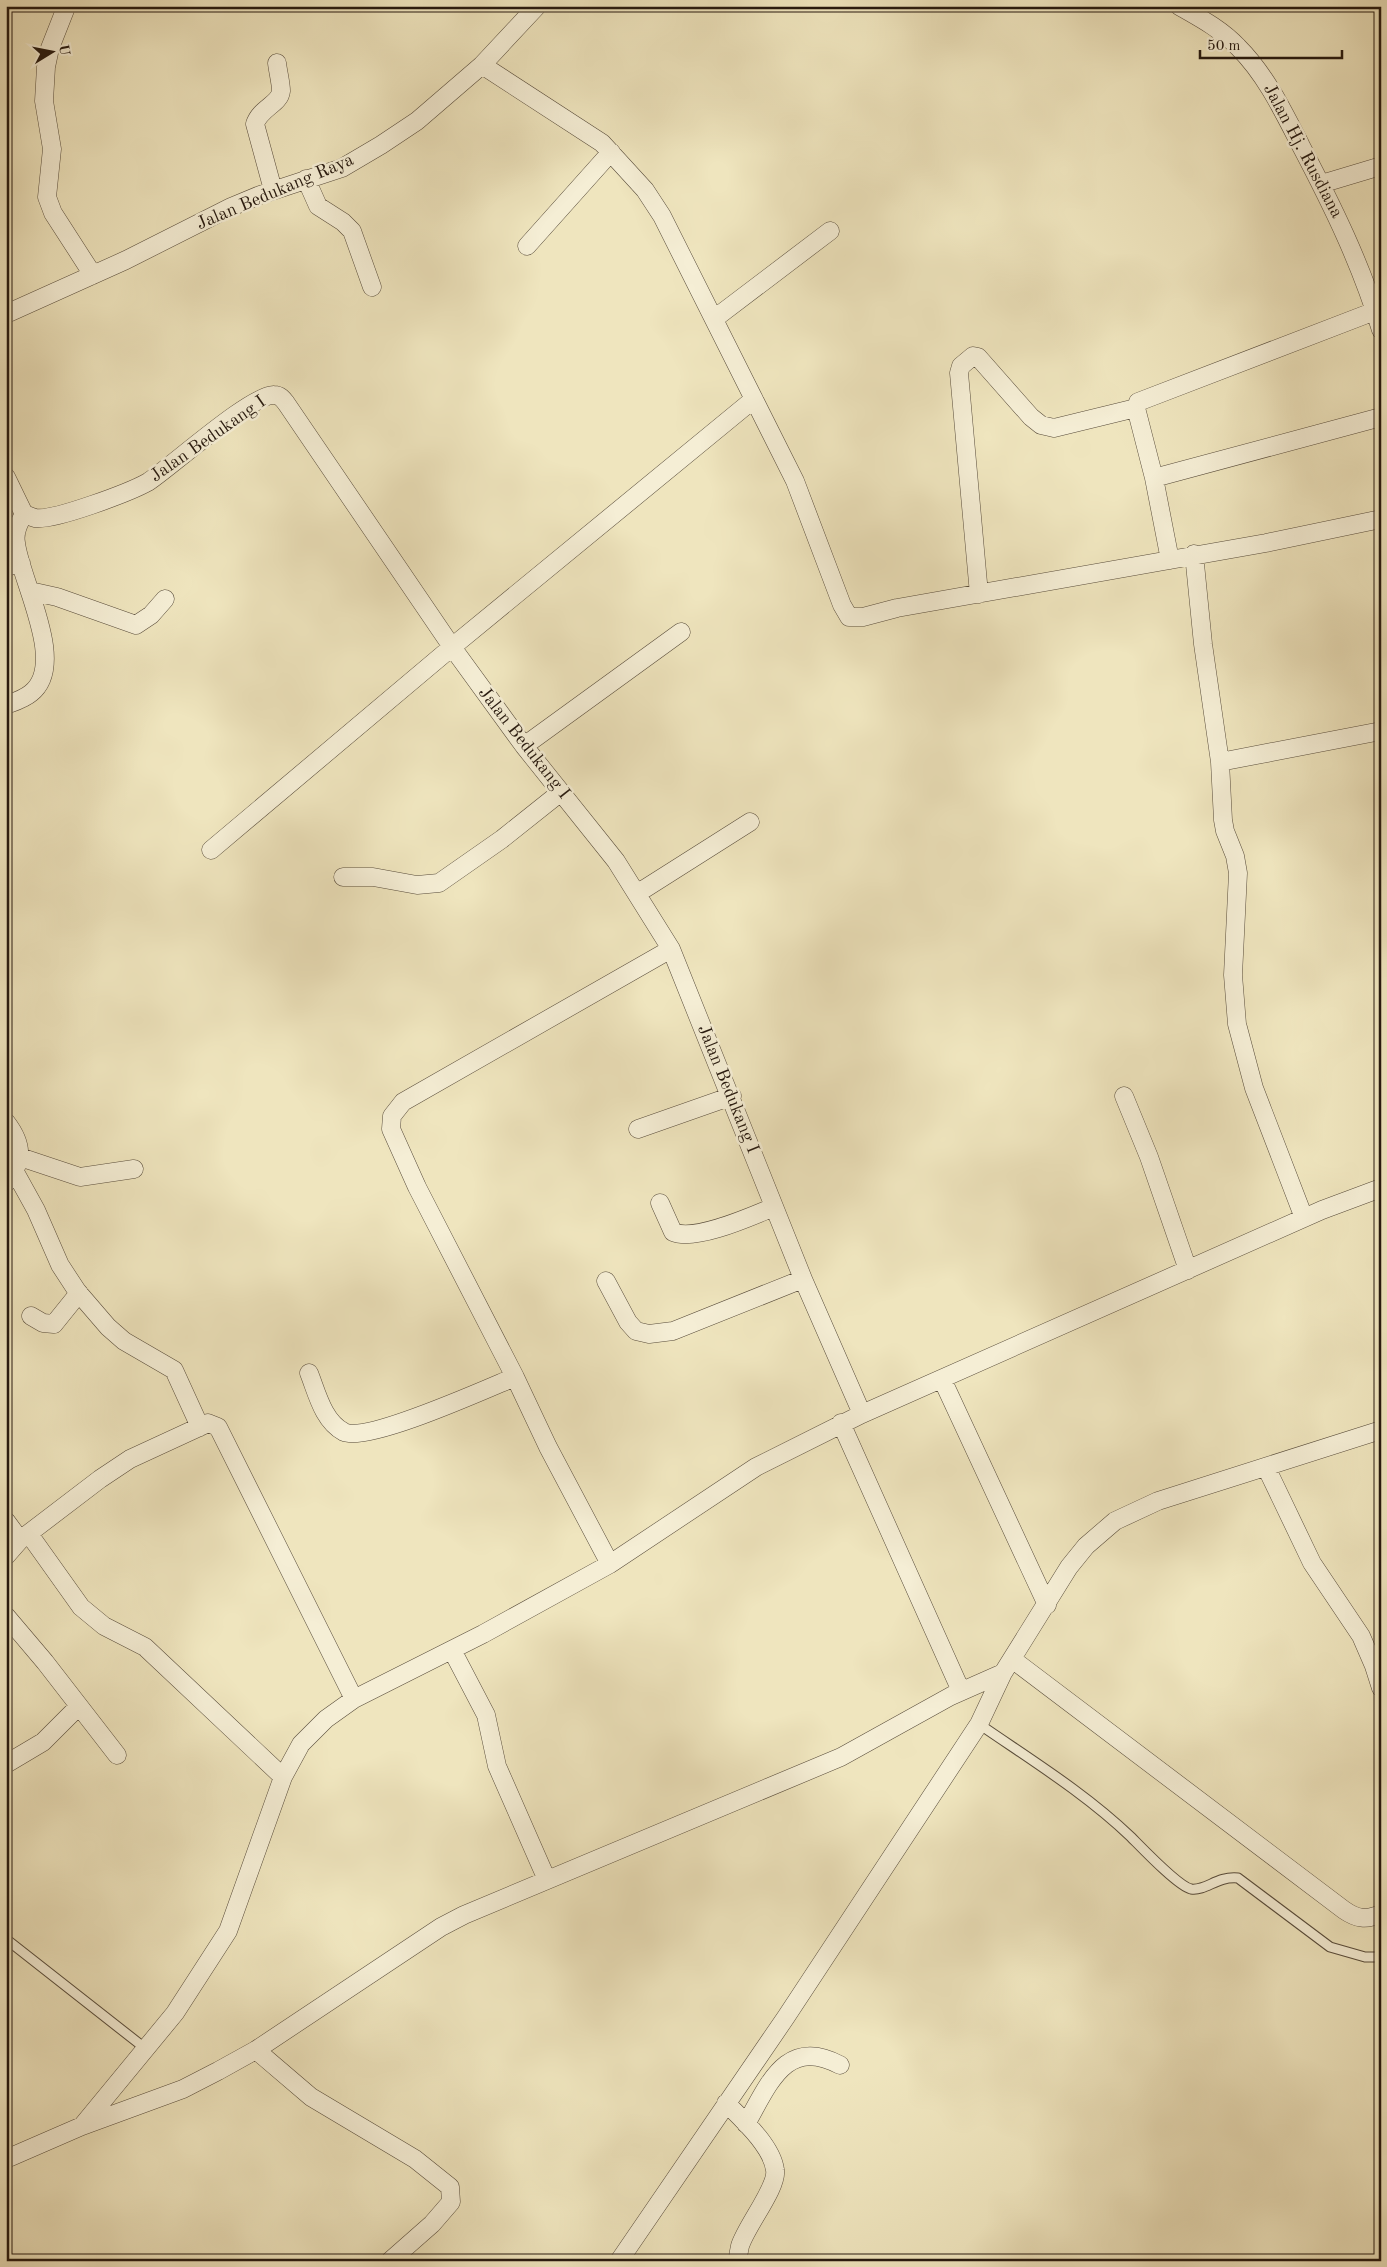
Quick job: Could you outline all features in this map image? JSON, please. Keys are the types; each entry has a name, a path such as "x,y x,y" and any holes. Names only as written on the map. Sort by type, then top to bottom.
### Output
{"street":[{"name":"Jalan Bedukang Raya","path":"6,314 93,275 231,207 273,190 342,168 417,121 482,65 536,6"},
{"name":"Jalan Hj. Rusdiana","path":"1179,6 1210,23 1238,46 1260,73 1341,222 1375,298 1381,330"},
{"path":"65,10 50,48 46,68 44,101 52,149 48,198 53,213 93,275"},
{"path":"273,190 254,124 262,111 276,102 281,92 277,63"},
{"path":"482,65 602,143 645,190 662,216 795,481 842,605 850,617 863,617 897,608 1170,560 1194,554 1266,543 1381,519"},
{"path":"527,246 611,152"},
{"path":"1321,184 1381,166"},
{"path":"306,180 318,206 343,222 352,231 372,287"},
{"path":"714,319 830,231"},
{"path":"1170,560 1154,478 1136,408 1138,402 1375,298"},
{"path":"979,594 959,373 961,366 973,356 978,357 1031,417 1041,425 1054,428 1136,408"},
{"name":"Jalan Bedukang I","path":"24,514 36,518 69,512 141,485 260,399 274,395 281,397 452,647 524,746 590,825 638,892 672,949 732,1096 803,1279 862,1414"},
{"path":"211,850 452,647 754,399"},
{"path":"1154,478 1381,417"},
{"path":"6,476 24,514 18,526 13,565 30,591 42,634 44,670 38,686 30,694 6,705"},
{"path":"1194,554 1203,644 1220,762 1225,831 1236,856 1238,873 1233,976 1237,1024 1254,1088 1304,1218"},
{"path":"30,591 57,597 136,625 151,616 165,598"},
{"path":"524,746 681,632"},
{"path":"1220,762 1381,731"},
{"path":"343,877 373,877 417,885 438,883 502,839 561,792"},
{"path":"638,892 750,822"},
{"path":"610,1564 548,1447 417,1188 391,1129 392,1116 403,1102 672,949"},
{"path":"638,1129 732,1096"},
{"path":"1124,1096 1149,1156 1188,1270"},
{"path":"6,1122 19,1142 14,1171 36,1210 60,1265 79,1293 108,1327 124,1341 174,1370 200,1427"},
{"path":"14,1171 80,1177 134,1169"},
{"path":"82,2126 175,2013 228,1931 283,1777 301,1744 326,1719 354,1700 452,1650 610,1564 756,1467 841,1424 1304,1218 1381,1188"},
{"path":"660,1203 673,1232 679,1235 709,1230 774,1207"},
{"path":"606,1281 628,1322 636,1331 649,1334 673,1330 803,1279"},
{"path":"31,1316 43,1322 54,1324 79,1293"},
{"path":"310,1373 325,1412 344,1432 353,1434 384,1429 514,1378"},
{"path":"942,1379 1047,1605"},
{"path":"6,1556 25,1537 100,1479 130,1459 208,1424 218,1427 354,1700"},
{"path":"841,1424 962,1691"},
{"path":"619,2261 786,2017 979,1724 1008,1666 1078,1555 1100,1532 1115,1521 1158,1501 1381,1430"},
{"path":"1266,1467 1312,1563 1361,1636 1381,1688"},
{"path":"6,1521 25,1537 81,1607 104,1626 145,1647 283,1777"},
{"path":"6,1616 117,1755"},
{"path":"452,1650 486,1715 497,1766 548,1880"},
{"path":"6,2159 82,2126 183,2089 256,2050 441,1927 464,1915 841,1757 1008,1666"},
{"path":"1008,1666 1354,1917 1367,1920 1381,1914"},
{"path":"6,1764 43,1742 79,1706"},
{"path":"256,2050 312,2097 415,2159 450,2187 451,2202 442,2213 390,2261"},
{"path":"746,2124 774,2076 794,2060 808,2054 818,2055 840,2064"},
{"path":"726,2103 758,2136 770,2156 776,2174 740,2246 738,2261"}],"lane":[{"path":"979,1724 1102,1810 1163,1869 1190,1889 1202,1888 1224,1877 1238,1878 1330,1948 1365,1957 1381,1957"},
{"path":"6,1939 146,2049"}]}
